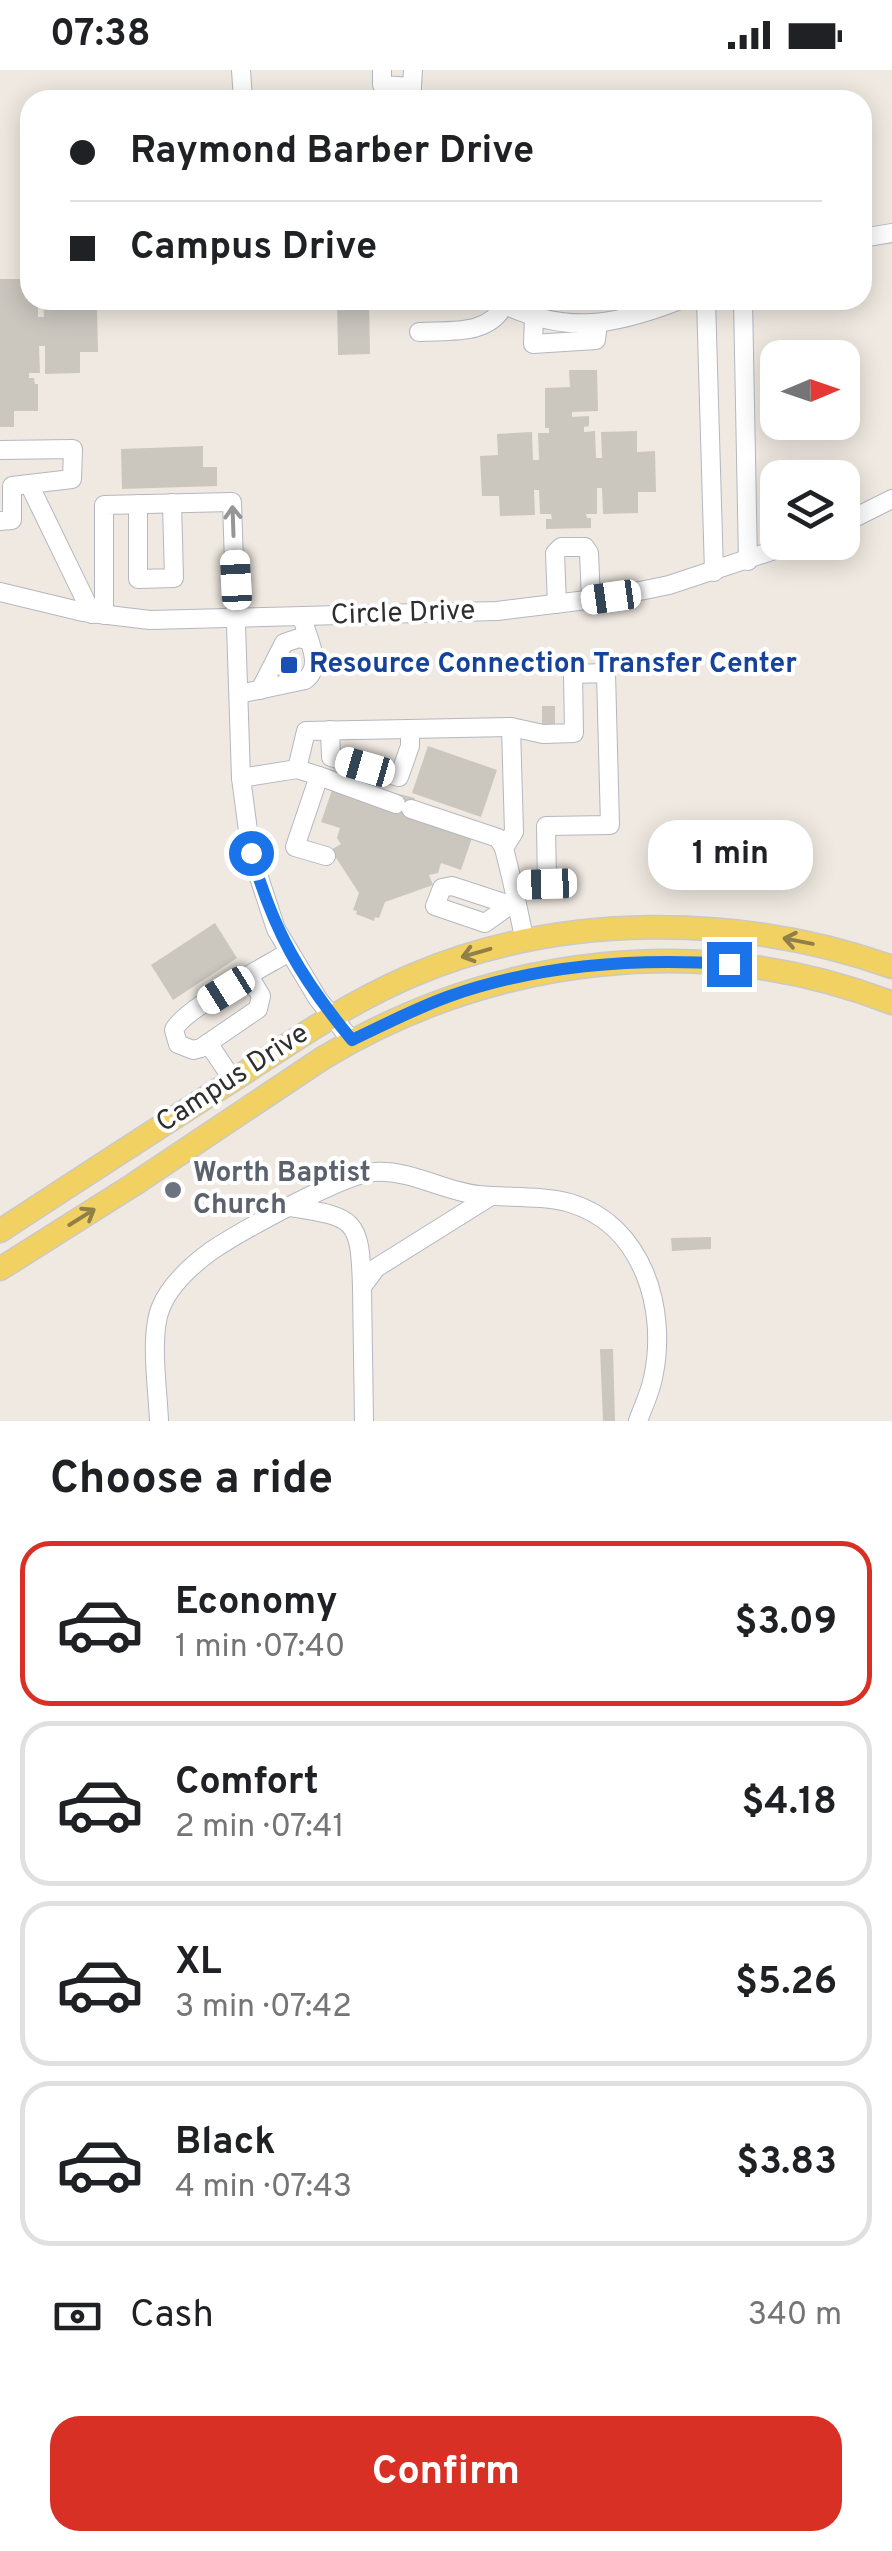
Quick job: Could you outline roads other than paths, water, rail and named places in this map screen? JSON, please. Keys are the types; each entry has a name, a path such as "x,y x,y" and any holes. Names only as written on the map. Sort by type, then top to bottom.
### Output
{"main road":[{"name":"Campus Drive","path":"0,1231 331,1015 444,963 581,932 704,929 814,944 892,967"},
{"name":"Campus Drive","path":"0,1269 352,1040 415,1010 512,978 541,971 630,962 752,965 837,983 892,1003"},
{"path":"165,1122 182,1150"}],"street":[{"path":"381,85 412,86"},
{"path":"419,332 481,327 499,316 499,310"},
{"path":"518,310 554,322 598,323 650,310"},
{"path":"706,310 714,572"},
{"path":"742,310 748,561"},
{"path":"534,317 532,344 596,340 598,323"},
{"path":"710,414 745,413"},
{"path":"0,450 73,450 72,479 14,485"},
{"path":"0,520 12,520 14,485"},
{"path":"14,485 98,614"},
{"path":"860,515 892,499"},
{"path":"98,614 104,504 232,502 241,778 251,853 276,929 331,1015 352,1040"},
{"path":"138,504 138,579 174,578 172,503"},
{"path":"557,604 556,553 561,547 585,546 589,553 591,600"},
{"name":"Circle Drive","path":"0,592 43,604 150,620 497,611 591,600 669,585 760,557"},
{"path":"239,694 305,680 312,675 316,662 306,640 302,616"},
{"path":"260,690 284,643 306,640"},
{"path":"297,769 306,731 511,727 543,734 574,733 573,674 606,673 610,825 546,826 547,884 513,898"},
{"path":"504,848 514,832 511,727"},
{"path":"330,730 331,757 398,777 410,746 410,729"},
{"path":"241,778 297,769 498,838 504,848 524,942"},
{"path":"320,776 295,846 326,856"},
{"path":"249,976 261,996 261,1004 192,1050 178,1044 174,1038 176,1023 249,976 289,952"},
{"path":"208,1042 233,1080"},
{"path":"159,1421 159,1311 173,1286 210,1252 290,1206 372,1171 414,1176 472,1194 568,1202 603,1218 636,1252 652,1292 658,1342 653,1380 638,1421"},
{"path":"362,1287 376,1268 491,1196"},
{"path":"290,1206 335,1213 360,1239 364,1421"}],"place":[{"name":"Resource Connection Transfer Center","path":"289,665"},
{"name":"Worth Baptist Church","path":"173,1190"}]}
